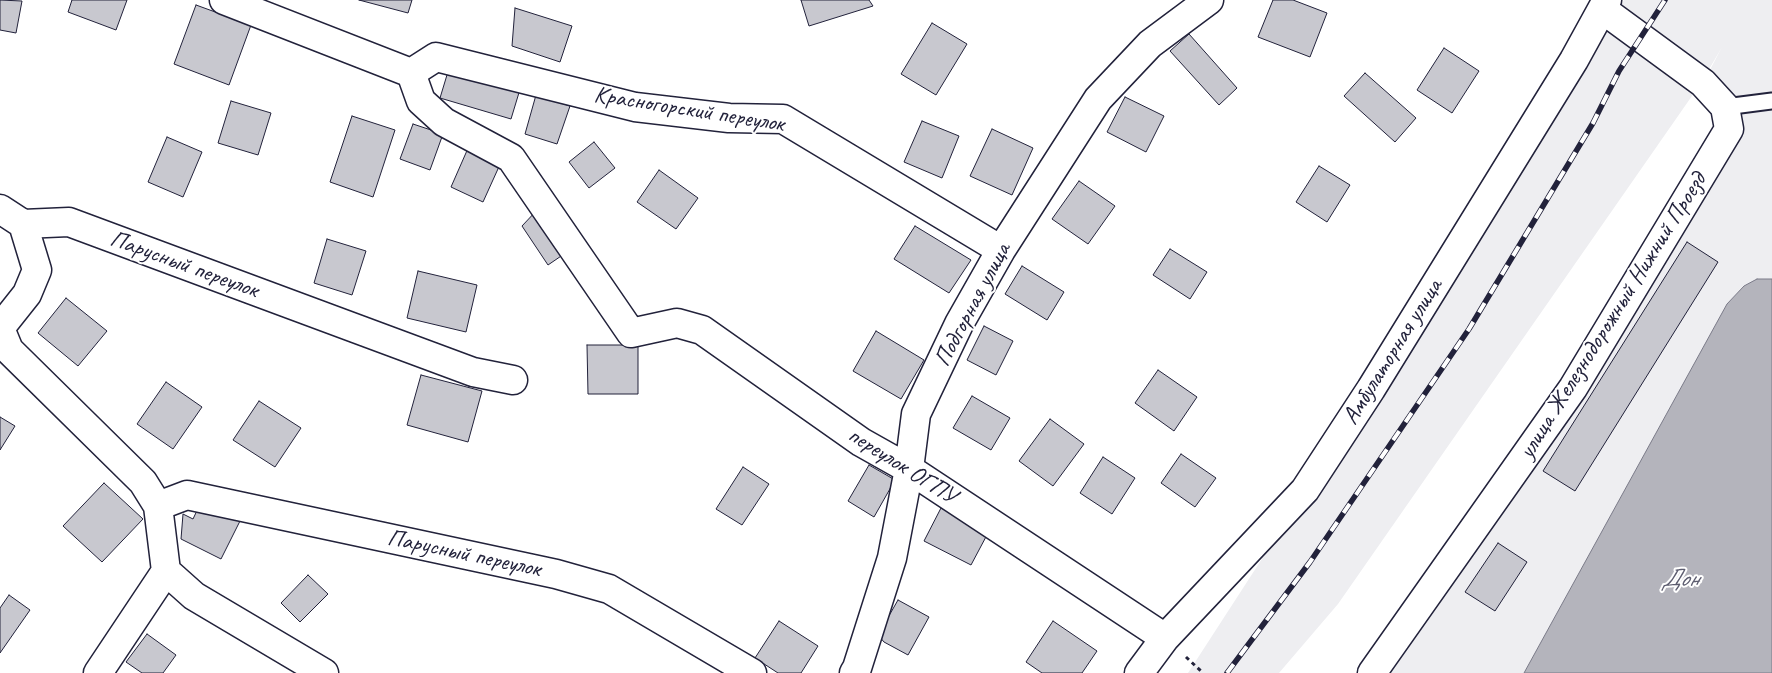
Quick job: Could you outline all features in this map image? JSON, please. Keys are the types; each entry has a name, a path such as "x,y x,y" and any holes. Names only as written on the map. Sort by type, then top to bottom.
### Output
{"street":[{"path":"224,0 411,73"},
{"name":"Подгорная улица","path":"854,673 858,668 892,558 909,469 916,414 960,324 1001,250 1098,99 1190,5"},
{"path":"1604,5 1703,83 1724,107"},
{"name":"Амбулаторная улица","path":"1139,673 1165,638 1305,490 1371,389 1569,69 1604,5"},
{"name":"Красногорский переулок","path":"411,73 436,57 635,107 729,118 783,119 1001,250"},
{"name":"переулок ОГПУ","path":"411,73 421,101 444,122 511,158 631,333 677,323 702,330 861,442 909,469 1165,638"},
{"name":"улица Железнодорожный Нижний Проезд","path":"1372,673 1573,388 1729,129 1724,107"},
{"path":"0,209 23,224 37,270 27,294 0,328 9,350 143,482 158,506 166,571 98,673"},
{"name":"Парусный переулок","path":"23,224 69,222 473,372 513,380"},
{"name":"Парусный переулок","path":"158,506 187,495 556,574 609,589 752,673"},
{"path":"166,571 194,596 324,673"}],"lane":[{"path":"1724,107 1772,101"}],"shaded area":[{"path":"1624,0 1772,0 1772,279 1757,280 1744,286 1727,304 1524,673 1372,673 1729,130 1703,83 1722,47 1701,83 1338,604 1279,673 1188,673"}],"water":[{"name":"Дон","path":"1757,279 1772,279 1772,673 1524,673 1727,304 1744,286"}],"building":[{"path":"0,0 22,1 16,33 0,30"},
{"path":"72,0 127,0 116,30 68,12"},
{"path":"359,0 412,0 408,13"},
{"path":"801,0 869,0 873,6 809,26"},
{"path":"1273,0 1293,0 1327,13 1310,57 1258,37"},
{"path":"196,5 251,25 229,85 174,64"},
{"path":"515,8 572,26 560,62 512,46"},
{"path":"932,23 967,44 936,95 901,74"},
{"path":"1189,34 1237,88 1219,105 1170,51"},
{"path":"1444,48 1479,71 1452,113 1417,90"},
{"path":"450,65 521,86 511,119 440,98"},
{"path":"1365,73 1416,118 1395,142 1344,96"},
{"path":"536,95 570,106 557,144 525,134"},
{"path":"1125,97 1164,116 1146,152 1107,132"},
{"path":"231,101 271,113 258,155 218,143"},
{"path":"352,116 395,130 373,197 330,182"},
{"path":"922,121 959,136 942,178 904,162"},
{"path":"413,124 443,134 430,170 400,159"},
{"path":"992,129 1033,148 1012,195 970,176"},
{"path":"167,137 202,152 183,197 148,182"},
{"path":"594,142 615,168 589,188 569,162"},
{"path":"469,146 502,160 483,202 451,187"},
{"path":"1319,166 1350,185 1327,222 1296,202"},
{"path":"659,170 698,198 676,229 637,202"},
{"path":"1079,181 1115,206 1088,244 1052,219"},
{"path":"538,209 567,252 548,265 522,226"},
{"path":"915,226 971,260 949,293 894,259"},
{"path":"327,239 366,251 352,295 314,283"},
{"path":"1687,242 1718,262 1575,491 1543,471"},
{"path":"1170,249 1207,272 1190,299 1153,275"},
{"path":"1022,266 1064,292 1047,320 1005,294"},
{"path":"418,271 477,285 466,332 407,318"},
{"path":"66,298 107,331 78,366 38,333"},
{"path":"984,326 1013,341 996,375 967,360"},
{"path":"876,331 924,360 901,399 853,371"},
{"path":"587,345 638,345 638,394 588,394"},
{"path":"1158,370 1197,397 1174,431 1135,403"},
{"path":"421,375 482,391 468,442 407,425"},
{"path":"166,382 202,407 173,449 137,424"},
{"path":"972,396 1010,418 991,450 953,428"},
{"path":"259,401 301,428 275,467 233,440"},
{"path":"0,417 15,426 0,450"},
{"path":"1050,419 1084,444 1053,486 1019,461"},
{"path":"1181,454 1216,478 1195,507 1161,483"},
{"path":"1103,457 1135,478 1112,514 1080,493"},
{"path":"869,465 895,480 874,517 848,501"},
{"path":"743,467 769,484 742,525 716,509"},
{"path":"104,483 143,519 102,562 63,526"},
{"path":"202,500 241,519 221,559 181,539 183,514 193,519"},
{"path":"941,508 988,533 971,565 924,541"},
{"path":"1498,543 1527,562 1495,611 1465,592"},
{"path":"308,575 328,594 300,622 281,603"},
{"path":"9,595 30,610 0,653 0,608"},
{"path":"898,600 929,617 908,655 884,642 878,635"},
{"path":"779,621 818,646 801,673 778,673 755,658"},
{"path":"1053,621 1097,651 1082,673 1042,673 1026,662"},
{"path":"147,634 176,655 163,673 142,673 126,662"}],"railway":[{"path":"1227,673 1310,562 1469,329 1593,123 1619,71 1665,0"}]}
